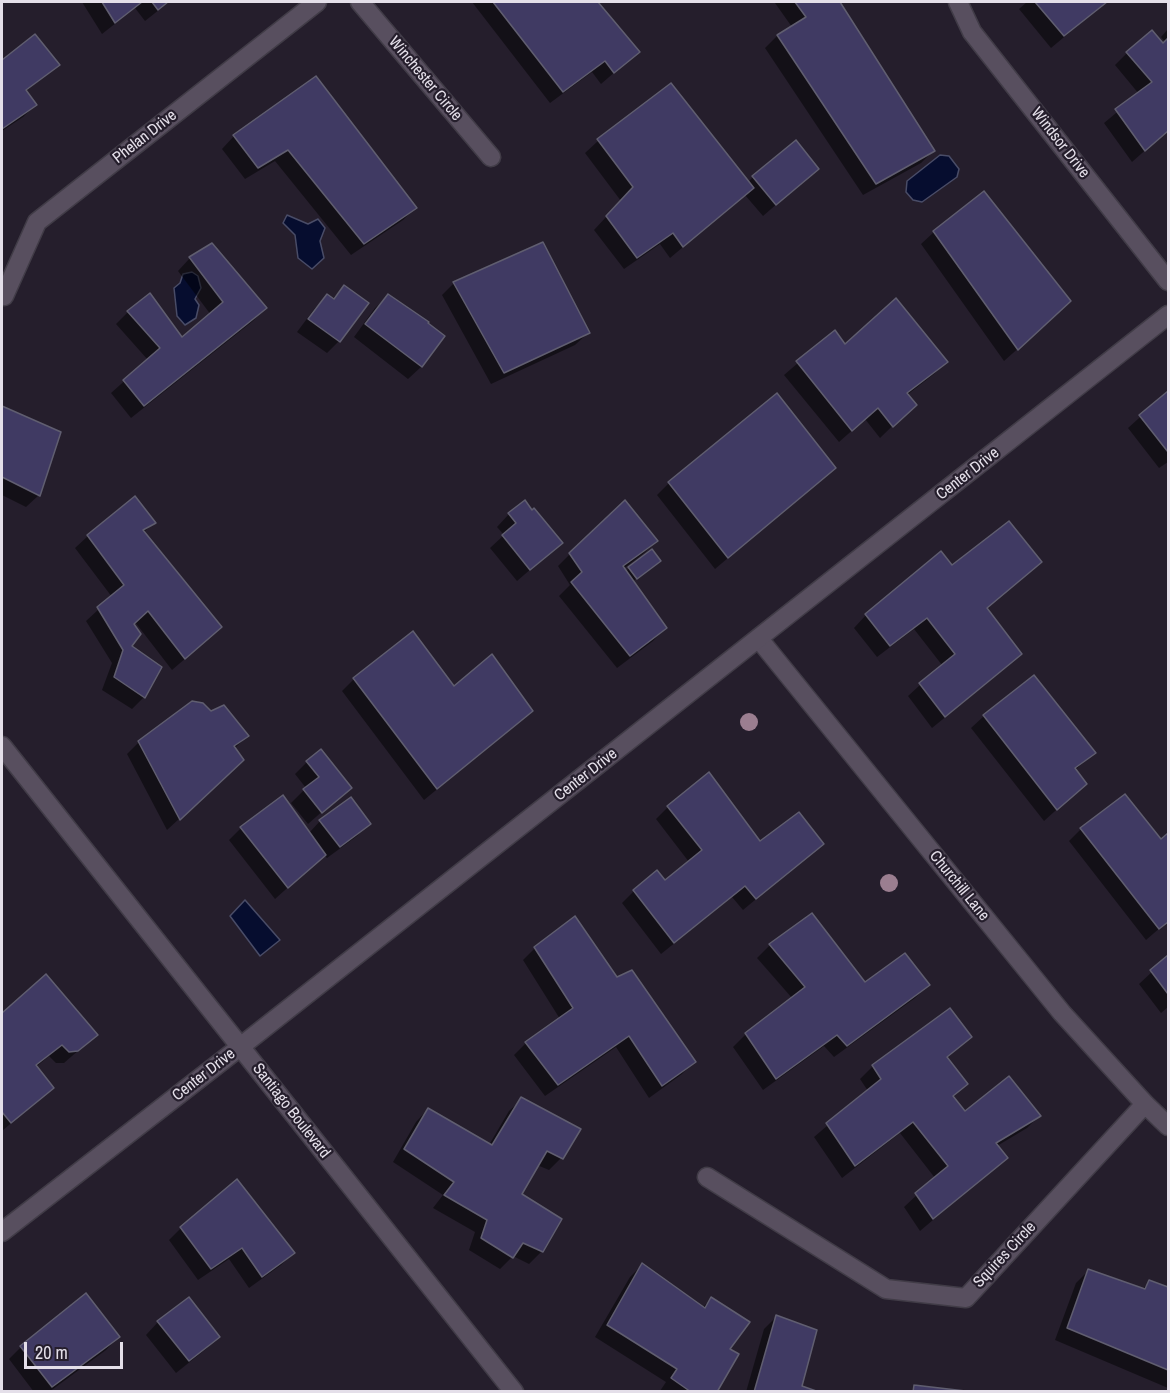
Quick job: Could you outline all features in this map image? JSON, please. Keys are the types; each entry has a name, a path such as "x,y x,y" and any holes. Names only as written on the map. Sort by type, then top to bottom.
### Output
{"street":[{"name":"Phelan Drive","path":"4,296 37,222 317,2"},
{"name":"Winchester Circle","path":"360,2 491,157"},
{"name":"Windsor Drive","path":"958,2 972,32 1168,281"},
{"name":"Center Drive","path":"2,1232 759,639 1168,315"},
{"name":"Churchill Lane","path":"759,639 1062,1013 1168,1126"},
{"name":"Santiago Boulevard","path":"2,746 514,1392"},
{"name":"Squires Circle","path":"707,1177 886,1289 966,1298 1145,1104"}],"water":[{"path":"940,155 949,156 959,169 957,177 922,202 913,200 906,192 907,181"},
{"path":"287,215 308,224 318,219 325,228 320,241 324,258 312,269 298,258 295,235 283,223"},
{"path":"192,272 198,276 201,288 195,299 199,305 196,318 185,325 177,316 174,288 180,283 183,274"},
{"path":"245,900 280,940 260,956 230,916"}],"building":[{"path":"102,2 142,2 115,23"},
{"path":"152,2 168,2 158,10"},
{"path":"493,2 598,2 640,52 614,73 605,61 563,92"},
{"path":"795,2 840,2 935,151 876,184 777,35 806,17"},
{"path":"1035,2 1107,2 1064,36"},
{"path":"1152,30 1163,43 1168,38 1168,131 1145,151 1115,109 1152,82 1126,52"},
{"path":"35,34 60,65 26,90 37,105 2,129 2,60"},
{"path":"316,76 417,208 364,244 288,150 258,168 233,135"},
{"path":"671,83 754,188 683,247 673,233 637,258 606,216 633,187 597,139"},
{"path":"796,140 819,169 776,205 752,176"},
{"path":"984,191 1071,301 1018,350 933,231"},
{"path":"543,242 590,333 504,373 453,282"},
{"path":"212,243 267,308 144,406 123,380 160,348 127,311 150,293 182,337 223,302 189,257"},
{"path":"344,285 369,303 340,342 308,319 327,294 334,299"},
{"path":"388,294 445,336 422,367 365,324"},
{"path":"896,298 948,362 907,393 917,405 893,427 878,408 852,431 796,361 835,330 845,344"},
{"path":"1168,391 1168,452 1139,415"},
{"path":"777,393 836,468 728,558 668,482"},
{"path":"2,406 61,432 40,496 2,477"},
{"path":"135,496 156,523 143,530 222,627 185,659 148,611 134,624 141,634 132,646 162,667 145,698 114,677 123,650 97,607 124,585 87,535"},
{"path":"525,500 563,543 530,570 502,535 516,523 508,513"},
{"path":"625,500 658,541 623,566 667,628 630,656 571,582 582,572 569,553"},
{"path":"1009,521 1042,562 987,608 1022,654 945,717 919,683 955,654 927,618 890,646 865,614 941,551 952,565"},
{"path":"652,549 661,561 637,579 628,567"},
{"path":"413,631 454,686 492,654 533,711 437,789 353,678"},
{"path":"1034,675 1096,753 1075,768 1087,784 1057,810 983,715"},
{"path":"192,701 203,703 211,711 224,705 249,736 234,746 244,760 180,820 138,741"},
{"path":"321,749 352,788 322,813 303,789 319,777 306,761"},
{"path":"709,772 760,841 799,812 824,844 756,899 745,886 674,943 633,890 657,870 665,880 702,850 667,806"},
{"path":"1125,794 1161,839 1168,833 1168,922 1159,929 1080,828"},
{"path":"283,795 326,855 288,888 240,827"},
{"path":"351,797 371,824 340,847 319,820"},
{"path":"812,913 865,982 905,953 930,985 847,1046 837,1035 776,1079 745,1033 805,987 769,944"},
{"path":"575,916 617,977 632,970 696,1062 662,1086 629,1036 558,1085 525,1042 573,1008 534,947"},
{"path":"1168,955 1168,994 1150,970"},
{"path":"46,974 98,1035 78,1051 69,1052 62,1045 36,1065 54,1088 11,1123 2,1112 2,1013"},
{"path":"950,1008 972,1037 947,1057 968,1084 953,1096 965,1111 1009,1076 1041,1116 996,1143 1008,1158 933,1219 915,1193 948,1166 913,1122 855,1166 826,1123 881,1079 872,1065"},
{"path":"521,1097 581,1129 563,1159 547,1151 522,1194 562,1219 543,1252 523,1243 513,1258 481,1238 487,1220 444,1195 454,1182 404,1149 428,1108 492,1145"},
{"path":"237,1179 295,1253 262,1277 242,1248 211,1269 180,1227"},
{"path":"642,1263 705,1308 711,1297 750,1322 730,1349 739,1354 717,1392 691,1392 671,1378 677,1369 607,1325"},
{"path":"1088,1269 1145,1289 1149,1280 1168,1287 1168,1370 1067,1328"},
{"path":"86,1293 120,1337 52,1387 20,1346"},
{"path":"189,1297 220,1337 189,1361 157,1321"},
{"path":"776,1315 817,1330 802,1386 819,1392 754,1392"},
{"path":"914,1385 974,1392 913,1392"}]}
